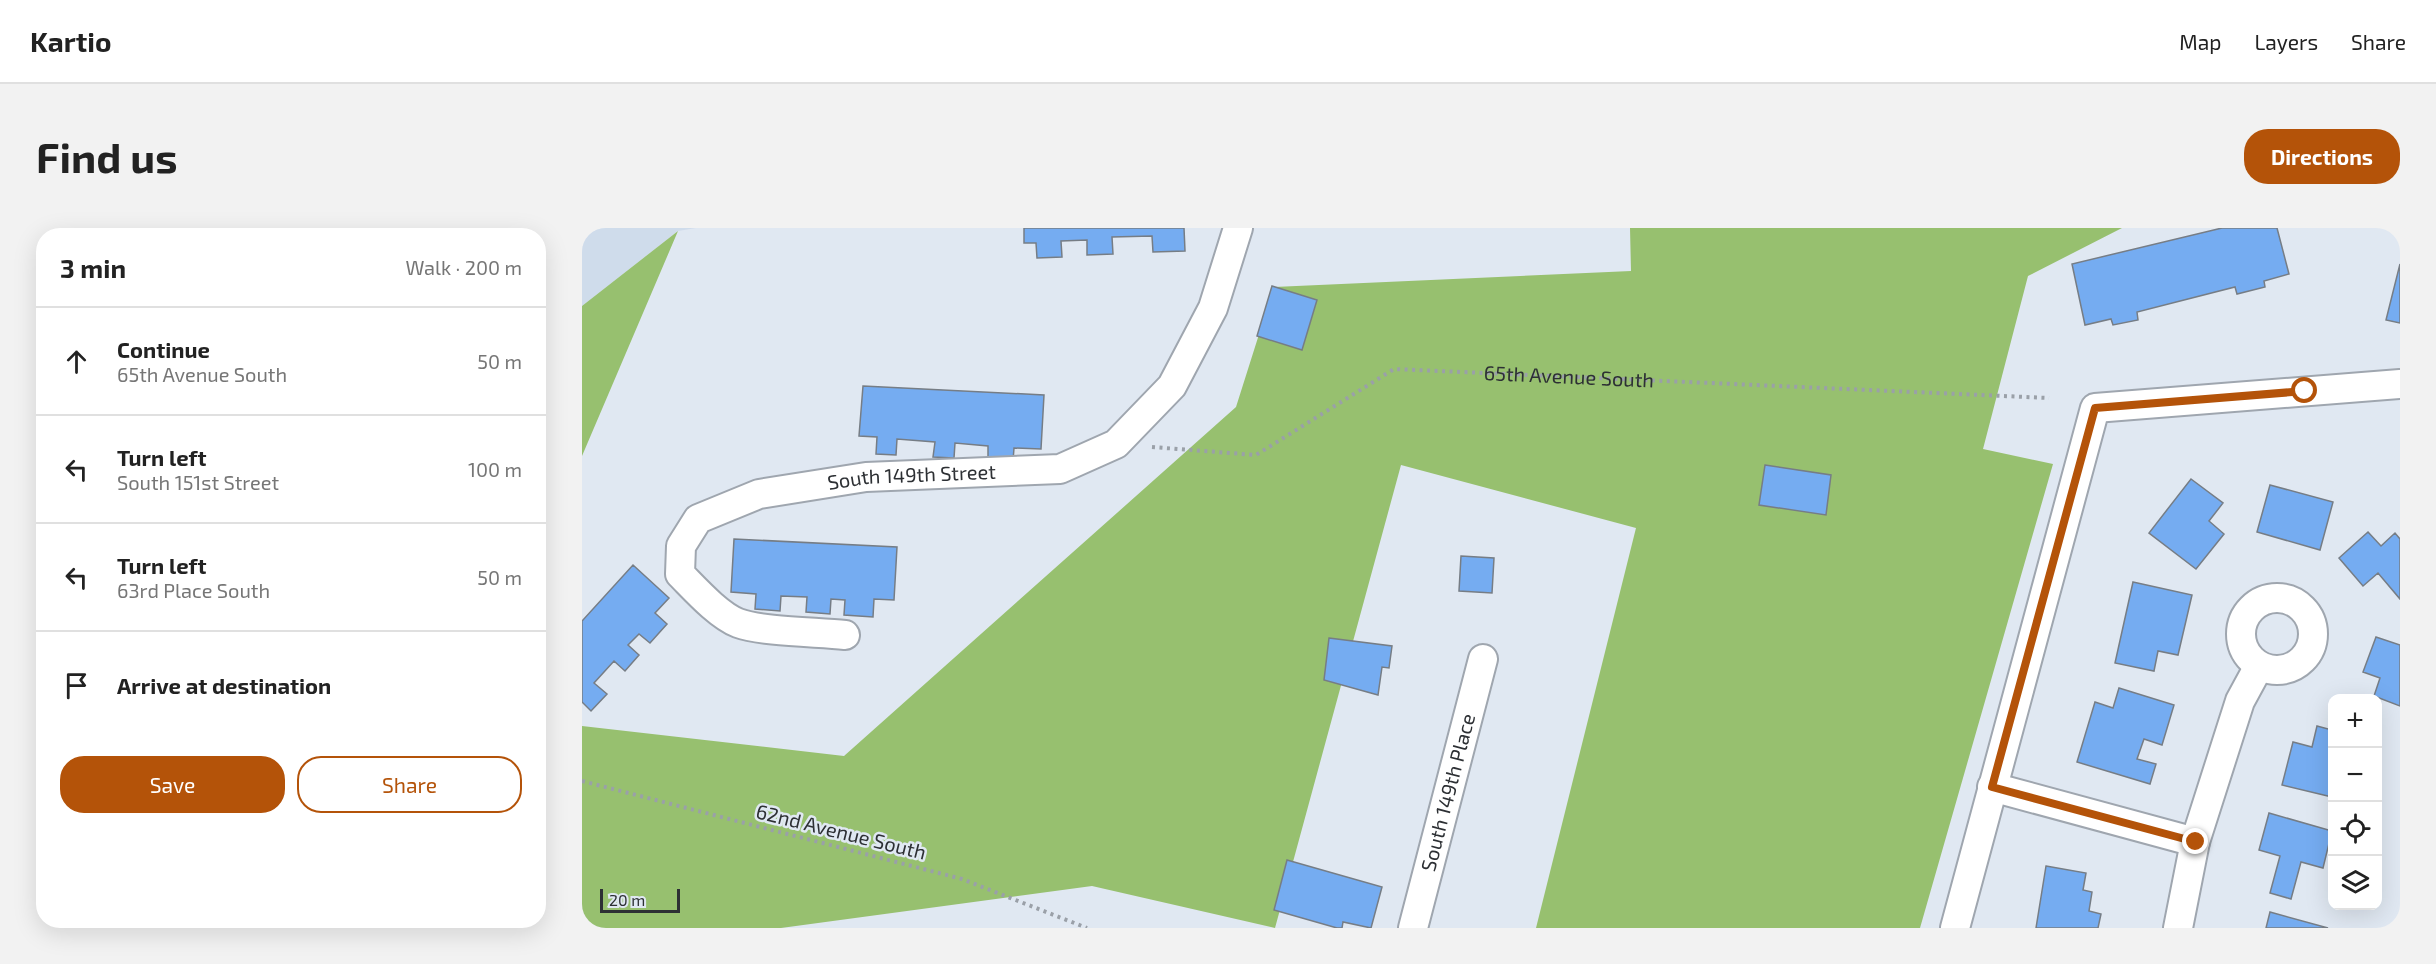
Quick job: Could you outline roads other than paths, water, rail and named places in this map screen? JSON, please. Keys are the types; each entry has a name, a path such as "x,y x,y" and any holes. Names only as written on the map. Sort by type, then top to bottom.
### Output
{"street":[{"name":"South 149th Street","path":"845,635 736,622 713,605 680,574 681,546 698,519 759,494 866,477 1060,469 1116,444 1172,386 1213,308 1238,228"},
{"path":"1955,928 2095,408 2400,384"},
{"name":"South 149th Place","path":"1413,928 1483,659"},
{"path":"2178,928 2196,842 2240,701 2259,666"},
{"path":"1992,787 2196,842"}]}
